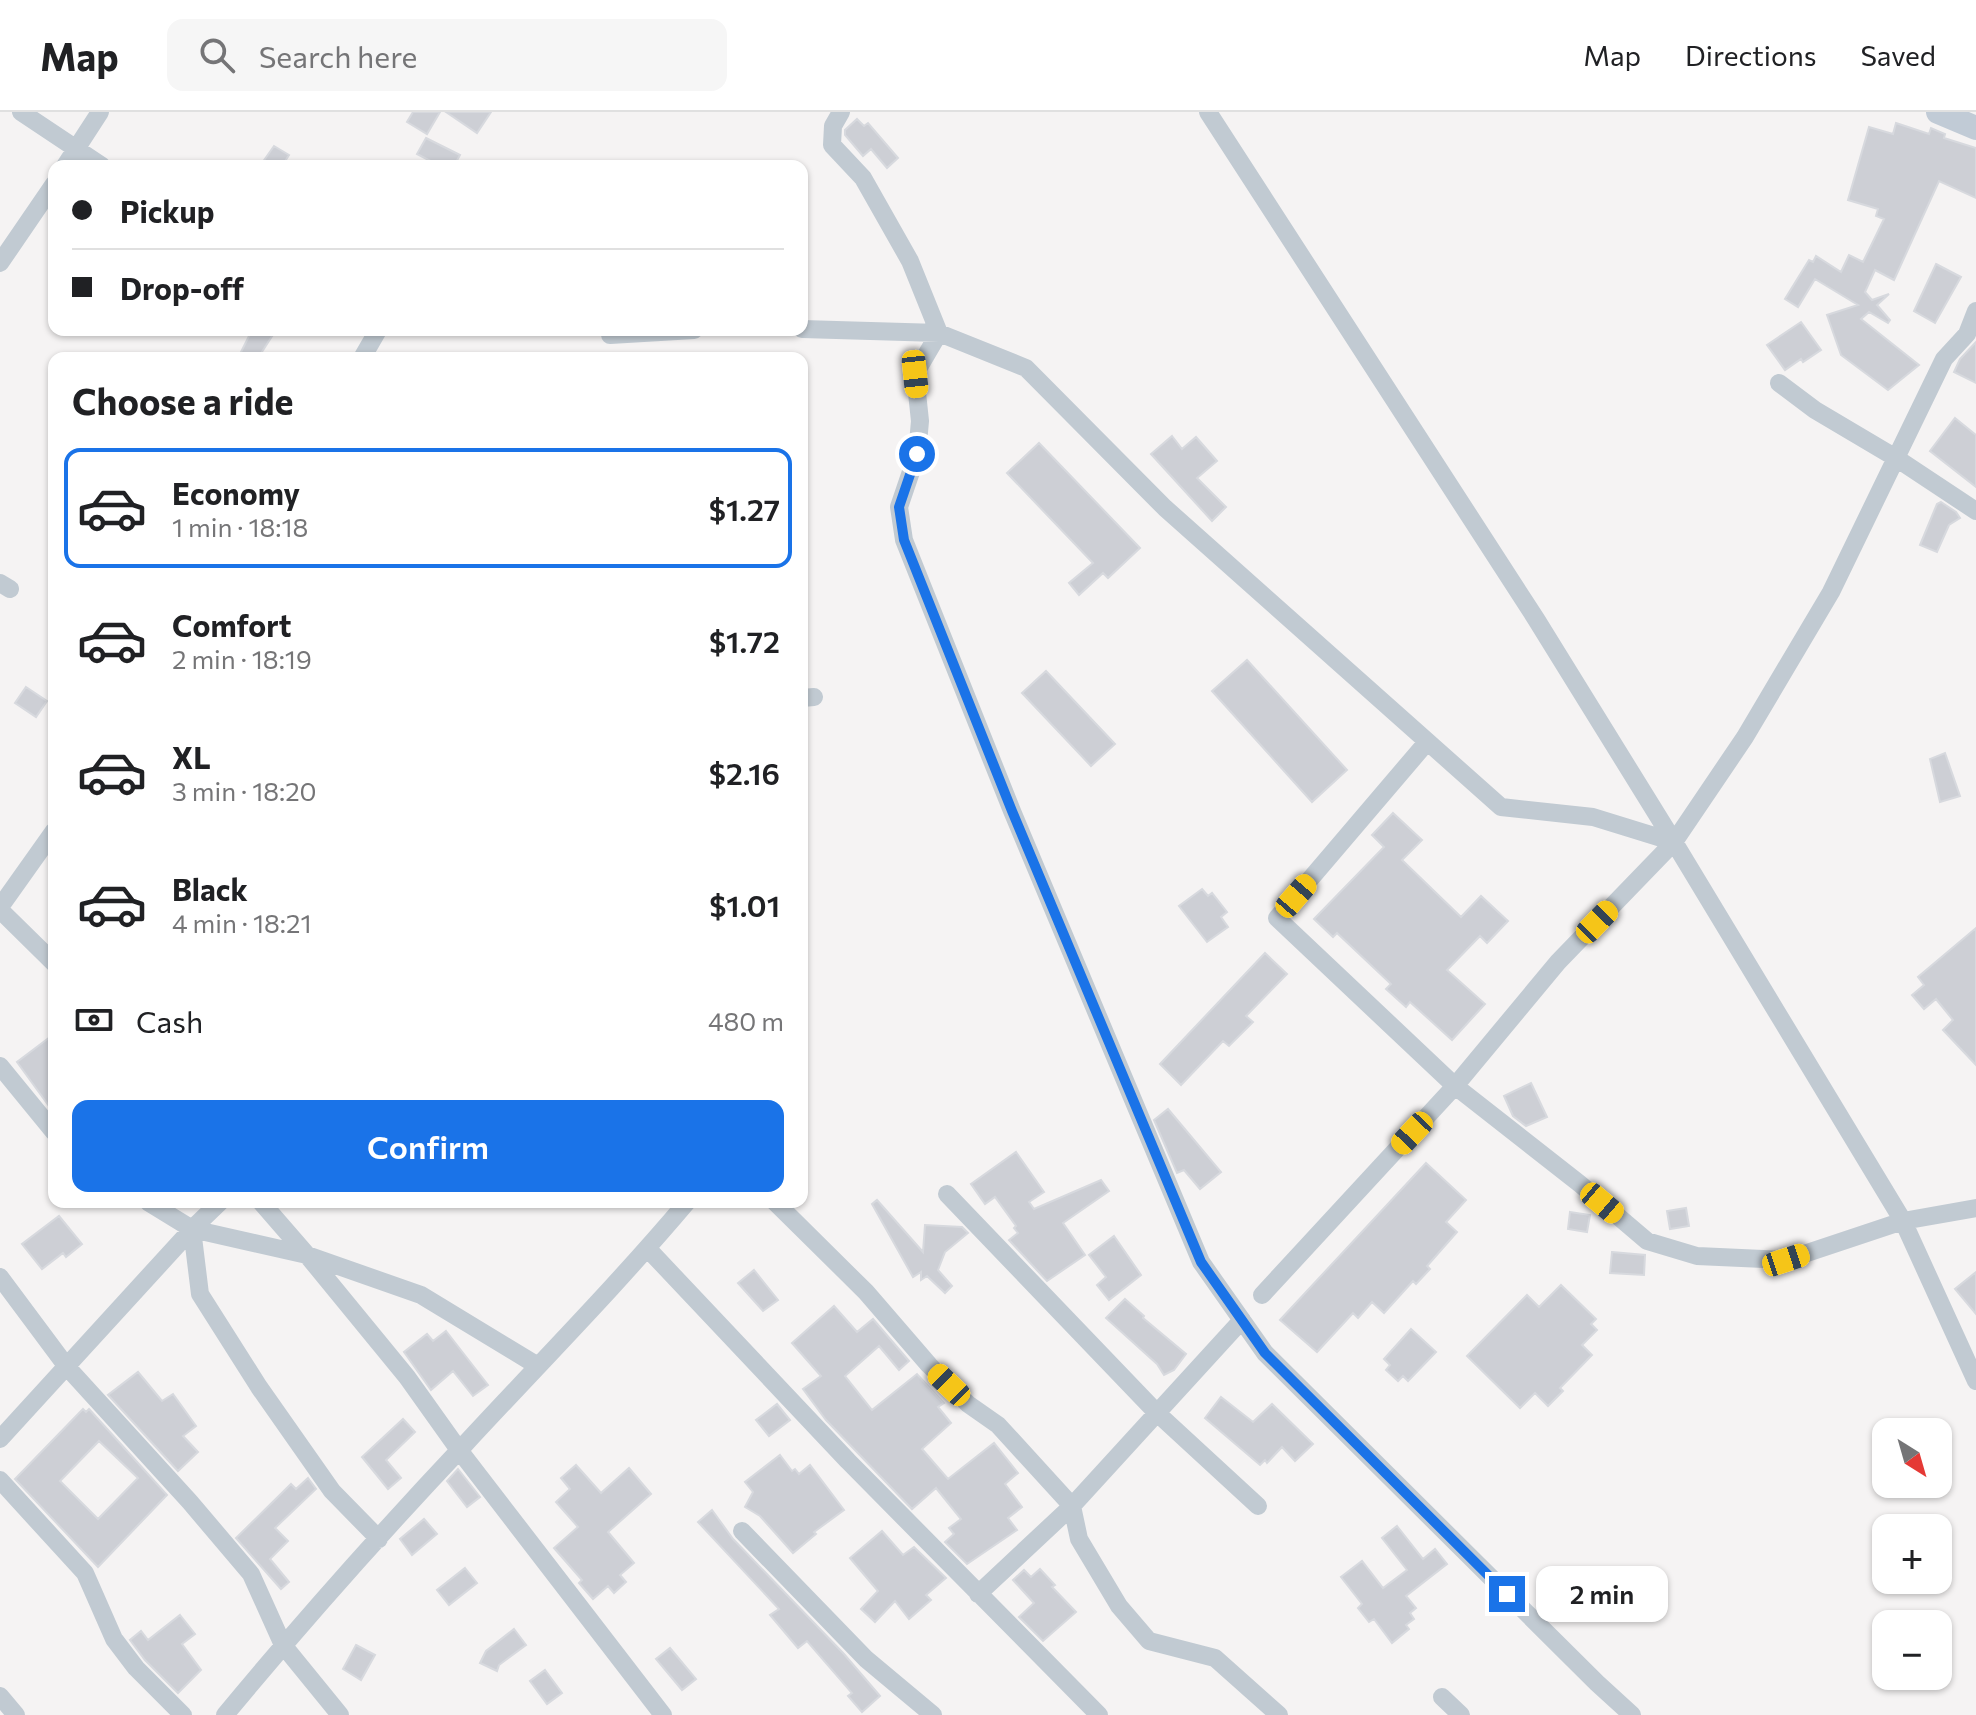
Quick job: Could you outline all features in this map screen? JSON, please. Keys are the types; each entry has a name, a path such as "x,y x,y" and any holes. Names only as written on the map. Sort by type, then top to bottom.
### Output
{"main road":[{"path":"1938,112 1976,128"}],"street":[{"path":"21,112 71,158 100,112"},
{"path":"841,112 833,126 832,145 863,178 910,261 939,333"},
{"path":"1208,112 1536,619 1674,842 1903,1221 1976,1381"},
{"path":"0,263 48,193"},
{"path":"1262,1295 1455,1086 1558,962 1674,842 1745,737 1831,592 1944,359 1967,334 1976,311"},
{"path":"808,329 939,333 1026,368 1165,508 1501,807 1593,817 1674,842"},
{"path":"939,333 915,374 920,421 917,454 899,507 904,540 1012,811 1201,1262 1265,1353 1632,1715"},
{"path":"1779,383 1815,410 1976,511"},
{"path":"1427,742 1277,918 1455,1086 1647,1241 1697,1256 1786,1260 1903,1221 1976,1208"},
{"path":"48,840 0,909 48,957"},
{"path":"0,1066 48,1125"},
{"path":"947,1194 1157,1413 1258,1506"},
{"path":"158,1208 192,1229 307,1255 421,1295 538,1366"},
{"path":"0,1439 214,1208"},
{"path":"266,1208 407,1377 459,1450 663,1715"},
{"path":"225,1715 283,1645 459,1450 648,1249 682,1208"},
{"path":"781,1208 866,1292 929,1365 968,1404 998,1425 1072,1506 1079,1539 1119,1606 1149,1641 1215,1658 1279,1715"},
{"path":"192,1229 200,1294 259,1387 332,1491 379,1539"},
{"path":"648,1249 848,1461 1099,1715"},
{"path":"0,1277 67,1367 251,1574 283,1645 340,1715"},
{"path":"978,1594 1072,1506 1242,1320"},
{"path":"0,1480 85,1573 114,1639 136,1668 183,1715"},
{"path":"742,1531 866,1659 933,1715"},
{"path":"0,1696 16,1715"},
{"path":"1442,1697 1461,1715"}],"building":[{"path":"413,112 440,112 427,134 407,122"},
{"path":"446,112 491,112 477,133"},
{"path":"857,119 864,126 868,123 898,158 887,168 871,149 863,156 845,135 845,130"},
{"path":"1896,123 1929,134 1931,128 1945,134 1944,138 1976,148 1976,198 1939,181 1894,280 1875,270 1865,292 1872,300 1889,294 1877,305 1890,320 1888,323 1869,312 1861,319 1919,365 1888,390 1841,355 1827,315 1858,305 1815,279 1798,307 1785,299 1809,260 1813,262 1816,256 1841,272 1849,255 1863,262 1884,219 1876,216 1878,209 1848,200 1869,127 1893,134"},
{"path":"426,138 460,155 457,160 428,160 417,154"},
{"path":"274,146 289,155 286,160 264,160"},
{"path":"1936,264 1961,277 1935,323 1914,311"},
{"path":"1801,322 1821,350 1785,370 1767,345"},
{"path":"249,336 272,336 262,352 241,352"},
{"path":"1976,342 1976,383 1954,372 1960,359"},
{"path":"1955,418 1976,435 1976,487 1930,451"},
{"path":"1172,436 1182,449 1196,437 1217,461 1197,478 1226,507 1212,521 1151,454"},
{"path":"1039,443 1140,548 1108,578 1103,573 1079,595 1069,583 1093,563 1007,473"},
{"path":"1941,502 1960,518 1949,525 1937,552 1920,545 1937,504"},
{"path":"1247,660 1347,770 1312,802 1212,691"},
{"path":"1046,671 1115,744 1091,766 1022,693"},
{"path":"26,687 47,701 36,717 15,703"},
{"path":"1945,753 1960,796 1940,802 1930,759"},
{"path":"1393,813 1422,840 1402,860 1461,917 1481,896 1508,921 1487,943 1480,936 1447,970 1485,1004 1452,1040 1410,1002 1406,1007 1386,989 1391,984 1337,933 1333,937 1314,919 1384,847 1372,835"},
{"path":"1202,889 1208,896 1212,893 1227,912 1221,917 1228,927 1207,942 1179,906"},
{"path":"1976,928 1976,1065 1943,1030 1953,1020 1936,999 1924,1009 1912,995 1924,985 1918,977"},
{"path":"1265,953 1287,974 1246,1016 1253,1022 1229,1046 1223,1041 1181,1085 1160,1064"},
{"path":"48,1039 48,1105 17,1062"},
{"path":"1531,1083 1547,1117 1526,1126 1513,1116 1504,1096"},
{"path":"1168,1109 1221,1172 1200,1189 1184,1170 1177,1173 1154,1120"},
{"path":"1016,1152 1044,1192 1029,1202 1034,1209 1101,1180 1109,1191 1063,1223 1085,1255 1047,1281 1009,1240 1018,1233 1014,1228 1016,1226 995,1197 985,1204 971,1184"},
{"path":"1426,1163 1466,1200 1446,1222 1457,1232 1427,1266 1430,1269 1416,1284 1413,1281 1384,1313 1372,1302 1358,1318 1353,1313 1317,1352 1280,1320"},
{"path":"877,1200 923,1252 925,1225 962,1227 968,1233 945,1252 938,1270 952,1286 945,1293 927,1276 921,1280 921,1272 913,1277 872,1204"},
{"path":"1686,1208 1689,1226 1670,1229 1667,1211"},
{"path":"1570,1212 1590,1215 1587,1232 1568,1229"},
{"path":"59,1216 82,1244 66,1257 63,1253 42,1269 22,1244"},
{"path":"1114,1236 1141,1275 1109,1300 1097,1285 1106,1277 1089,1255"},
{"path":"1612,1252 1645,1255 1644,1275 1610,1273"},
{"path":"754,1270 778,1300 763,1311 738,1283"},
{"path":"1976,1272 1976,1314 1955,1289"},
{"path":"1561,1285 1596,1319 1591,1324 1597,1330 1582,1345 1592,1355 1560,1388 1563,1391 1548,1406 1535,1393 1520,1408 1467,1356 1527,1295 1539,1307"},
{"path":"1125,1299 1186,1354 1174,1370 1164,1375 1157,1364 1106,1318"},
{"path":"834,1306 857,1332 873,1319 909,1361 899,1370 879,1346 845,1376 872,1410 917,1374 944,1403 938,1407 951,1423 922,1449 948,1479 994,1443 1018,1473 1005,1484 1022,1507 1008,1518 1017,1530 967,1564 945,1542 954,1534 949,1528 961,1519 936,1488 912,1509 826,1420 803,1389 821,1376 792,1343"},
{"path":"1411,1329 1436,1352 1408,1381 1403,1376 1398,1381 1386,1370 1390,1365 1384,1359"},
{"path":"446,1331 488,1385 473,1396 453,1371 431,1390 404,1352 427,1334 433,1341"},
{"path":"138,1372 162,1401 173,1394 196,1426 183,1436 198,1452 178,1471 108,1395"},
{"path":"1221,1397 1253,1422 1272,1404 1313,1444 1295,1461 1282,1447 1267,1463 1265,1460 1260,1465 1205,1418"},
{"path":"777,1404 790,1420 769,1436 756,1420"},
{"path":"83,1409 86,1412 89,1409 167,1495 98,1567 15,1479","holes":["99,1441 138,1478 98,1519 60,1481"]},
{"path":"403,1419 415,1432 386,1460 401,1478 388,1489 362,1457"},
{"path":"780,1455 792,1471 795,1469 799,1474 810,1465 844,1510 814,1532 816,1534 793,1553 760,1516 745,1507 753,1492 745,1482"},
{"path":"576,1465 601,1493 629,1468 651,1494 608,1532 634,1563 620,1575 626,1582 614,1593 608,1586 593,1599 579,1583 582,1580 554,1548 578,1527 556,1502 570,1489 561,1478"},
{"path":"458,1469 480,1497 467,1507 447,1481"},
{"path":"308,1478 316,1489 275,1528 288,1541 270,1559 289,1582 281,1589 236,1538 291,1484 296,1489"},
{"path":"712,1510 733,1539 844,1654 880,1696 862,1712 848,1696 852,1693 807,1641 798,1648 770,1615 779,1609 698,1522"},
{"path":"424,1519 437,1534 412,1555 400,1539"},
{"path":"1397,1526 1423,1559 1435,1549 1447,1564 1406,1596 1416,1608 1410,1613 1414,1619 1406,1625 1409,1629 1392,1643 1374,1619 1369,1622 1358,1608 1362,1604 1341,1577 1362,1561 1383,1588 1407,1570 1382,1538"},
{"path":"882,1531 903,1555 914,1547 946,1578 926,1595 931,1600 909,1619 895,1601 875,1622 861,1609 878,1591 850,1558"},
{"path":"465,1568 477,1583 449,1605 437,1590"},
{"path":"1040,1569 1076,1612 1043,1641 1019,1617 1034,1603 1013,1580 1024,1570 1031,1577"},
{"path":"180,1615 195,1634 182,1644 201,1670 178,1693 130,1640 141,1631 148,1640"},
{"path":"514,1629 526,1645 499,1665 497,1671 480,1663 486,1651"},
{"path":"356,1645 375,1655 361,1680 343,1669"},
{"path":"670,1648 696,1679 682,1690 656,1659"},
{"path":"545,1670 562,1693 547,1704 530,1681"}],"route":[{"path":"917,454 899,507 904,540 1012,811 1201,1262 1265,1353 1507,1594"}]}
